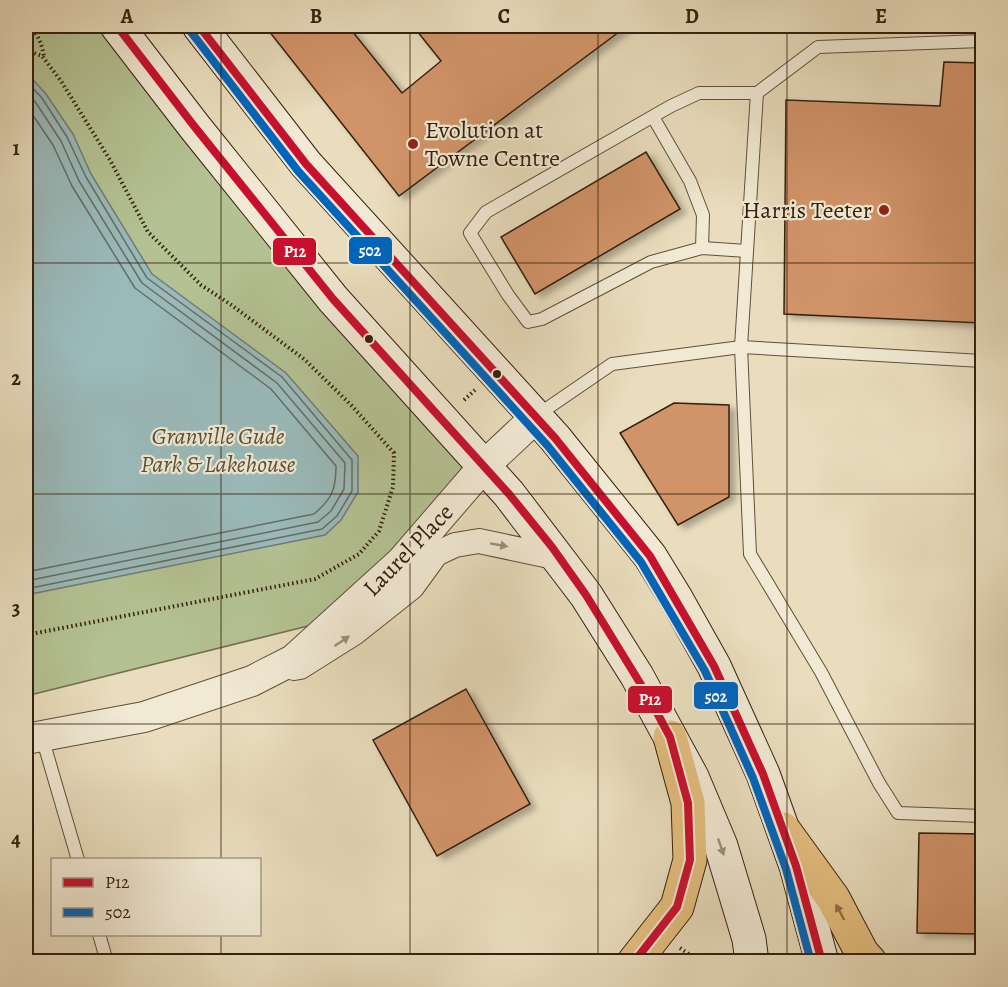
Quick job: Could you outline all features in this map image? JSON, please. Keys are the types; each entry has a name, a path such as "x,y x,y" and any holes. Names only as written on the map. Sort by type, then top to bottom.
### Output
{"main road":[{"path":"117,26 333,299 509,494 586,595 630,665 692,777 721,846 748,939 752,962"},
{"path":"199,26 306,164 536,417 650,556 678,600 714,666 763,774 796,866 822,962"},
{"path":"634,962 677,907 690,860 688,803 670,737"},
{"path":"783,829 833,898 862,953 870,962"}],"street":[{"name":"Laurel Place","path":"34,737 144,717 252,681 293,660 402,561 484,466 536,417"},
{"name":"Laurel Place","path":"271,672 300,668 346,638 412,587 436,554 455,545 478,541 559,558"}],"lane":[{"path":"747,251 702,248 651,262 542,319 528,322 508,295 470,233 486,212 653,117 699,93 757,93 818,47 982,41"},
{"path":"757,93 741,347 750,554 821,672 879,783 898,813 982,816"},
{"path":"653,117 690,181 703,215 702,248"},
{"path":"536,417 612,364 741,347 982,361"},
{"path":"34,737 77,858"},
{"path":"100,936 107,962"}],"path":[{"path":"30,26 37,33 44,59"},
{"path":"26,50 42,56 61,81 110,160 148,232 201,285 304,359 327,380 394,453 393,487 379,531 359,554 315,579 26,635"},
{"path":"464,400 477,387"},
{"path":"675,944 700,962"}],"green space":[{"name":"Granville Gude Park & Lakehouse","path":"26,26 122,26 484,466 340,618 26,696"}],"water":[{"path":"26,72 46,94 73,134 91,174 152,274 286,373 358,456 358,492 341,520 325,535 26,595"}],"building":[{"name":"Evolution at Towne Centre","path":"265,26 348,26 402,93 441,61 413,26 627,26 399,196"},
{"name":"Harris Teeter","path":"944,62 982,63 982,323 784,314 786,100 940,106"},
{"path":"646,152 680,209 535,294 501,237"},
{"path":"674,403 729,405 729,497 678,525 620,433"},
{"path":"466,689 530,804 437,856 373,740"},
{"path":"919,833 982,834 982,934 917,933"}],"transit line":[{"name":"P12","path":"117,26 333,299 509,494 552,547 586,595 648,696 670,737 688,803 690,860 677,907 634,962"},
{"name":"P12","path":"199,26 306,164 555,438 650,556 714,666 763,774 796,866 822,962"},
{"name":"502","path":"191,32 298,171 547,445 641,562 705,671 753,778 786,869 811,962"}],"place":[{"name":"Evolution at Towne Centre","path":"413,144"},
{"name":"Harris Teeter","path":"884,210"}]}
